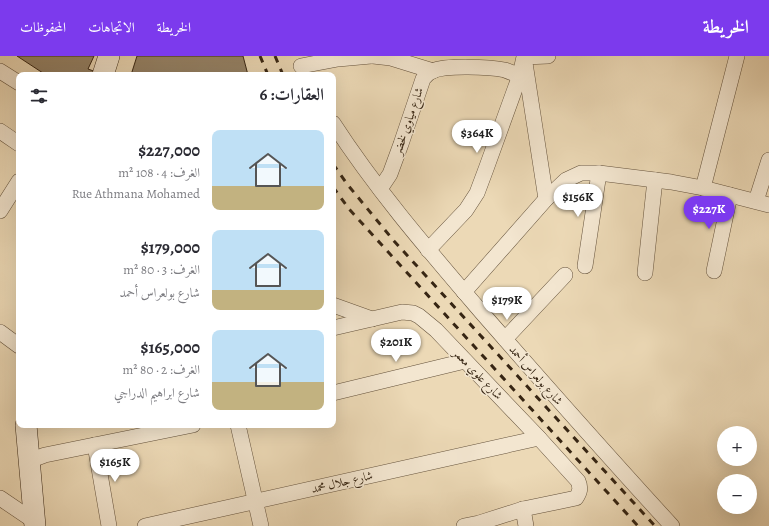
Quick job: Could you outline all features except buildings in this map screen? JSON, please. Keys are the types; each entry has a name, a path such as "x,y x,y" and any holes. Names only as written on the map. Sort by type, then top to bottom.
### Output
{"street":[{"path":"104,72 109,56"},
{"path":"300,66 338,59 372,56 391,58 433,70 460,67 483,68 504,70 520,76"},
{"path":"524,56 548,56"},
{"path":"428,250 466,210 477,193 520,76 524,56"},
{"path":"524,56 546,199"},
{"path":"703,188 737,56"},
{"name":"شارع مياوي لخضر","path":"380,189 390,174 423,79 433,70"},
{"path":"0,71 16,81"},
{"name":"شارع بولعراس أحمد","path":"336,127 380,189 428,250 613,462 672,526"},
{"path":"0,131 16,142"},
{"path":"464,292 546,199 566,180 581,173 599,173 655,180 703,188 762,203 769,160"},
{"path":"585,266 599,173"},
{"path":"645,273 655,180"},
{"path":"0,211 16,186"},
{"path":"714,271 730,195"},
{"path":"505,339 564,275"},
{"path":"336,306 372,319"},
{"name":"شارع علوي معمر","path":"336,327 402,312 413,313 419,316 436,330 539,438 580,484 579,493 576,498 524,509"},
{"path":"0,332 16,344"},
{"path":"336,391 465,360"},
{"path":"26,428 34,523"},
{"path":"29,461 46,455 178,428"},
{"path":"239,428 260,526"},
{"name":"شارع جلال محمد","path":"145,526 539,438"},
{"path":"95,445 109,526"},
{"path":"0,498 34,523"},
{"path":"464,526 479,524 524,509 526,526"}],"railway":[{"path":"260,56 267,72"},
{"path":"275,56 282,72"},
{"path":"336,168 394,241 655,526"},
{"path":"336,191 349,209 638,526"}]}
